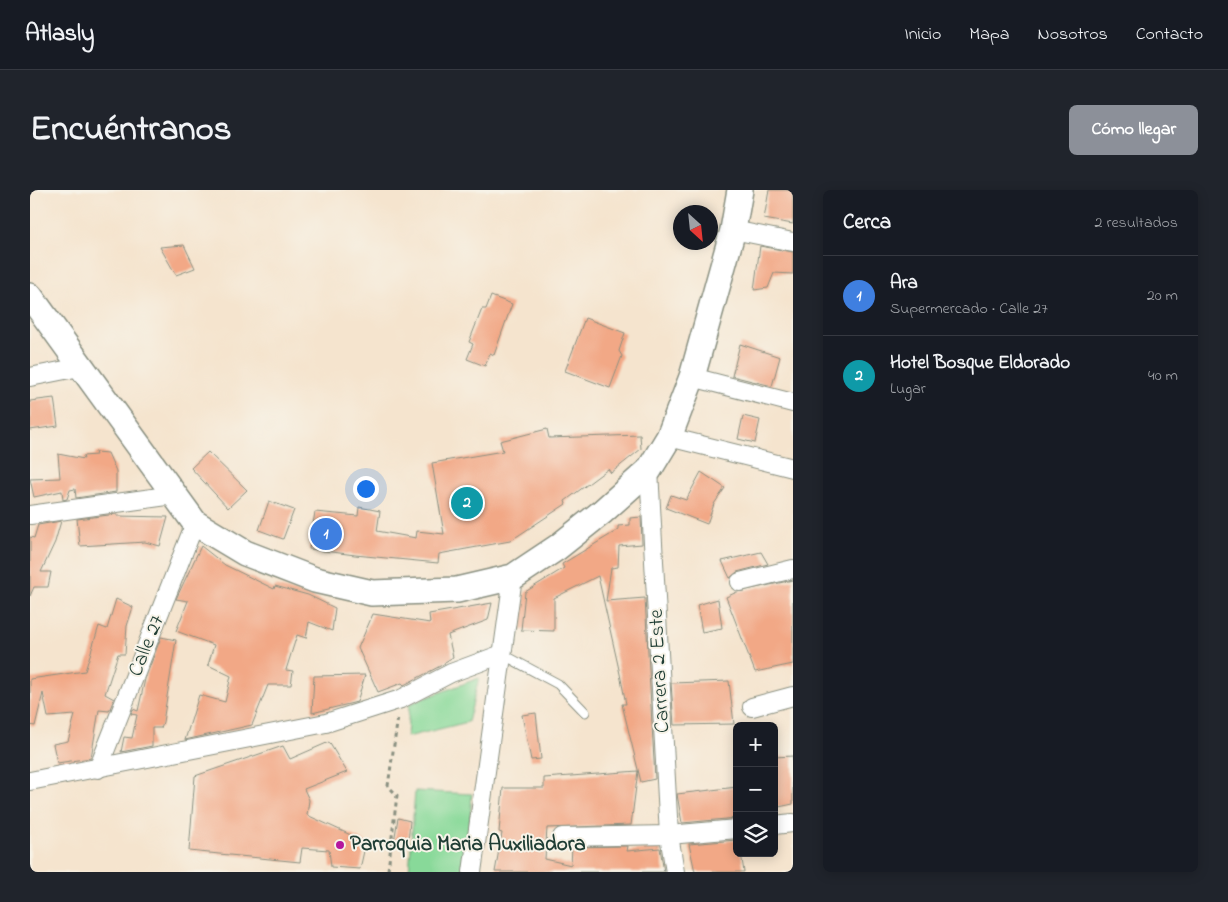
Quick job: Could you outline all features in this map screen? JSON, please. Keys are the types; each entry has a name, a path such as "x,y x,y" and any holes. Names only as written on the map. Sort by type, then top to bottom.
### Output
{"main road":[{"path":"30,296 80,367 196,523 245,553 315,580 372,593 457,590 513,577 558,546 602,512 648,470 669,436 692,377 733,230 740,190"}],"street":[{"path":"733,230 793,242"},
{"path":"30,377 80,367"},
{"path":"692,377 793,403"},
{"path":"669,436 793,468"},
{"name":"Carrera 2 Este","path":"648,470 668,835 675,872"},
{"path":"32,518 174,495"},
{"name":"Calle 27","path":"98,769 196,523"},
{"path":"740,582 793,569"},
{"path":"472,872 513,577"},
{"path":"30,781 98,769 326,722 401,700 451,673 502,654"},
{"path":"752,707 793,696"},
{"path":"562,837 668,835 733,829"}],"lane":[{"path":"502,654 558,684 584,712"}],"path":[{"path":"388,870 397,795 388,786 401,700"}],"green space":[{"path":"479,678 468,722 407,737 409,704"},
{"path":"415,791 472,794 466,872 409,872"}],"building":[{"path":"769,190 793,190 793,224 764,219"},
{"path":"184,245 195,268 176,275 160,247"},
{"path":"760,246 793,252 793,274 774,273 768,288 754,290"},
{"path":"491,296 512,304 494,355 490,353 485,366 467,359 473,344 469,342 482,309 486,309"},
{"path":"585,318 625,333 619,351 622,356 610,388 565,371"},
{"path":"740,344 780,357 772,386 732,376"},
{"path":"54,398 58,426 30,430 30,401"},
{"path":"743,416 760,420 755,443 738,439"},
{"path":"547,429 549,438 640,435 641,449 611,473 608,469 565,501 566,504 510,541 439,554 438,563 309,549 315,512 358,516 359,507 380,511 377,531 416,538 417,531 444,534 432,463 503,451 500,441"},
{"path":"95,452 108,453 116,471 116,492 76,498 75,489 70,490 67,499 63,500 62,491 34,497 30,479 60,478 58,454 84,459 83,456 96,455"},
{"path":"208,452 247,490 228,508 191,468"},
{"path":"701,472 725,488 714,504 707,524 666,508 671,495 686,500"},
{"path":"269,501 294,510 283,539 259,530"},
{"path":"117,514 117,516 168,517 160,546 145,542 80,546 77,519"},
{"path":"641,517 642,544 619,546 618,567 611,568 606,601 645,598 655,779 641,782 622,704 626,704 598,576 554,598 554,631 521,630 525,592 564,568 562,564 618,530 618,526 630,525 630,518"},
{"path":"61,521 55,542 41,572 51,572 48,587 34,587 30,596 30,537 34,538 38,525"},
{"path":"201,546 225,565 274,589 275,586 308,595 335,608 332,631 309,622 306,638 297,635 286,670 293,671 291,685 268,685 252,725 185,740 199,695 225,702 231,676 208,665 214,645 176,631 188,601 176,599"},
{"path":"761,552 768,564 737,572 730,578 722,561"},
{"path":"793,580 793,664 755,672 726,597 737,592"},
{"path":"116,599 133,607 127,626 125,654 118,654 105,694 114,699 109,711 99,710 91,758 57,763 53,744 68,741 75,715 48,717 43,693 35,726 30,725 30,679 85,671 99,626 107,629"},
{"path":"718,599 722,628 702,632 697,605"},
{"path":"492,603 488,620 448,635 453,657 444,664 404,685 402,683 378,692 358,648 373,614 430,623 429,614"},
{"path":"161,637 176,640 161,728 152,728 152,746 121,752 124,737 132,738 137,715 131,714 133,709 138,711 145,679"},
{"path":"365,675 357,702 312,713 314,676"},
{"path":"729,681 733,724 674,725 671,683"},
{"path":"536,713 541,759 531,760 522,715"},
{"path":"329,742 347,772 304,789 309,800 307,815 366,842 360,869 331,867 329,850 302,848 300,862 189,851 195,776 283,746 290,759"},
{"path":"793,756 793,804 778,807 778,767 778,757"},
{"path":"638,771 631,825 547,828 545,859 571,865 572,847 628,846 627,851 660,848 664,872 495,872 502,833 499,832 503,788 544,788 544,778"},
{"path":"733,787 733,818 682,823 677,794"},
{"path":"398,818 410,821 408,842 394,842"},
{"path":"733,840 733,857 742,857 744,872 695,872 689,844"}],"place":[{"name":"Hotel Bosque Eldorado","path":"467,503"},
{"name":"Ara","path":"326,534"},
{"name":"Parroquia Maria Auxiliadora","path":"340,845"}]}
